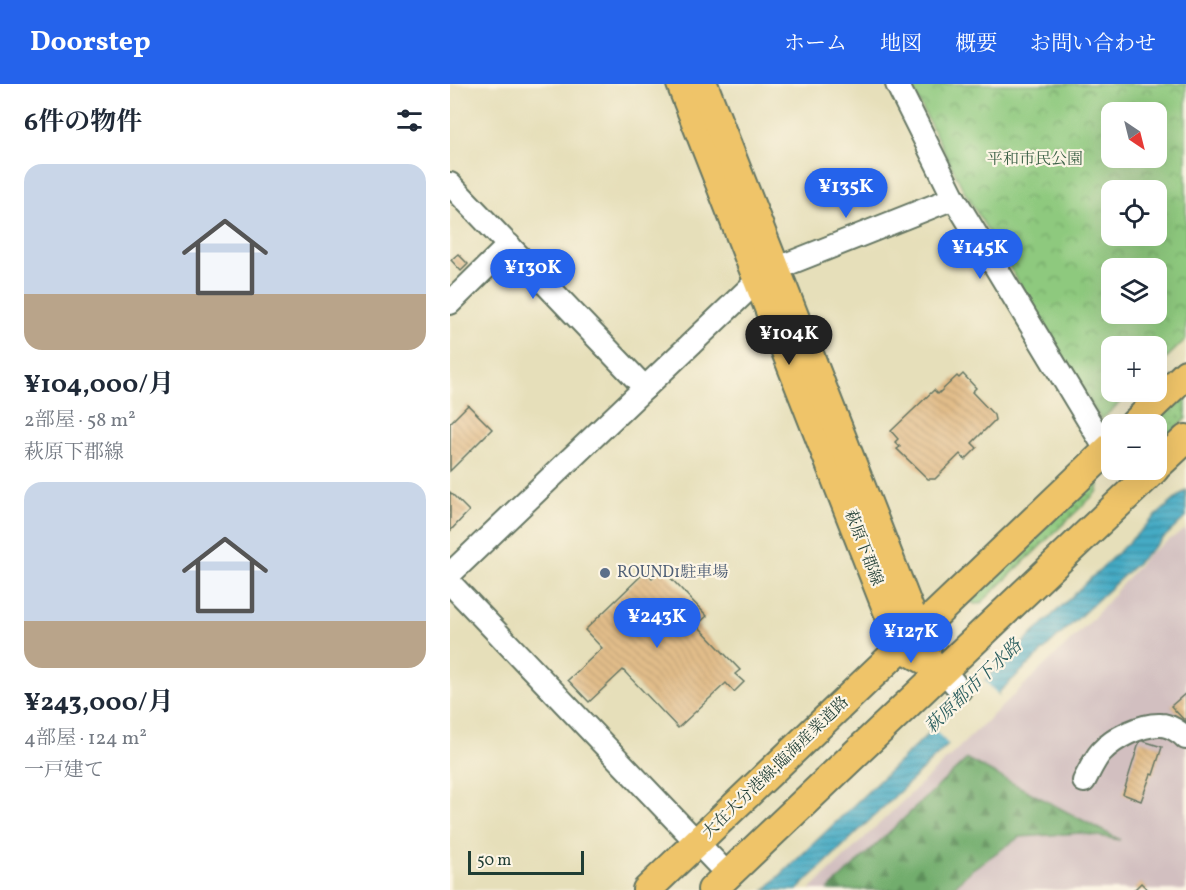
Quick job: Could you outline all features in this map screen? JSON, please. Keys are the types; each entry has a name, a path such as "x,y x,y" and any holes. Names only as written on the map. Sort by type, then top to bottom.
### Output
{"main road":[{"name":"萩原下郡線","path":"681,84 767,274"},
{"name":"萩原下郡線","path":"703,84 767,274 910,639"},
{"path":"1144,414 1186,374"},
{"path":"1167,457 1186,439"},
{"name":"大在大分港線;臨海産業道路","path":"647,890 1101,456"},
{"path":"720,883 951,680 1143,480"},
{"path":"910,639 951,680"}],"street":[{"path":"897,84 954,198 1101,435"},
{"path":"450,184 645,388"},
{"path":"450,574 767,274 954,198"},
{"path":"450,303 508,246"},
{"path":"450,584 697,843 720,883"},
{"path":"1084,781 1100,753 1109,745 1140,728 1162,724 1181,732 1186,738"}],"shaded area":[{"path":"1186,529 1186,890 810,890 1090,622 1148,554"}],"green space":[{"name":"平和市民公園","path":"910,84 1186,84 1186,339 1167,357 1167,336 1101,336 1101,402 1120,402 1107,414 1101,414 1101,420 964,191"},
{"path":"1186,389 1186,418 1167,436 1167,414 1160,414"},
{"path":"1093,480 1099,485 1098,491 980,604 974,604 971,600"},
{"path":"967,759 1120,840 1080,833 1020,837 971,870 951,890 828,890"}],"water":[{"path":"1186,490 1186,517 997,694 999,696 797,890 765,890 1158,514"}],"pier":[{"path":"982,678 1001,698 950,746 932,727"}],"building":[{"path":"458,254 468,264 461,271 451,260"},
{"path":"963,374 976,388 972,392 994,415 995,420 972,443 977,448 965,460 960,454 935,479 928,479 897,449 900,447 895,442 898,439 891,431 934,390 938,394 957,376 959,378"},
{"path":"468,405 492,429 450,471 450,423"},
{"path":"450,492 469,511 450,531"},
{"path":"662,569 707,616 697,625 740,670 735,674 744,682 734,692 726,683 678,728 623,670 589,702 568,680 602,648 585,630 646,571 652,578"},
{"path":"1186,693 1186,722 1171,706"},
{"path":"1140,740 1162,747 1141,801 1123,794"},
{"path":"1141,883 1148,890 1134,890"}],"place":[{"name":"ROUND1駐車場","path":"605,573"}],"water label":[{"name":"萩原都市下水路","path":"974,687"}]}
